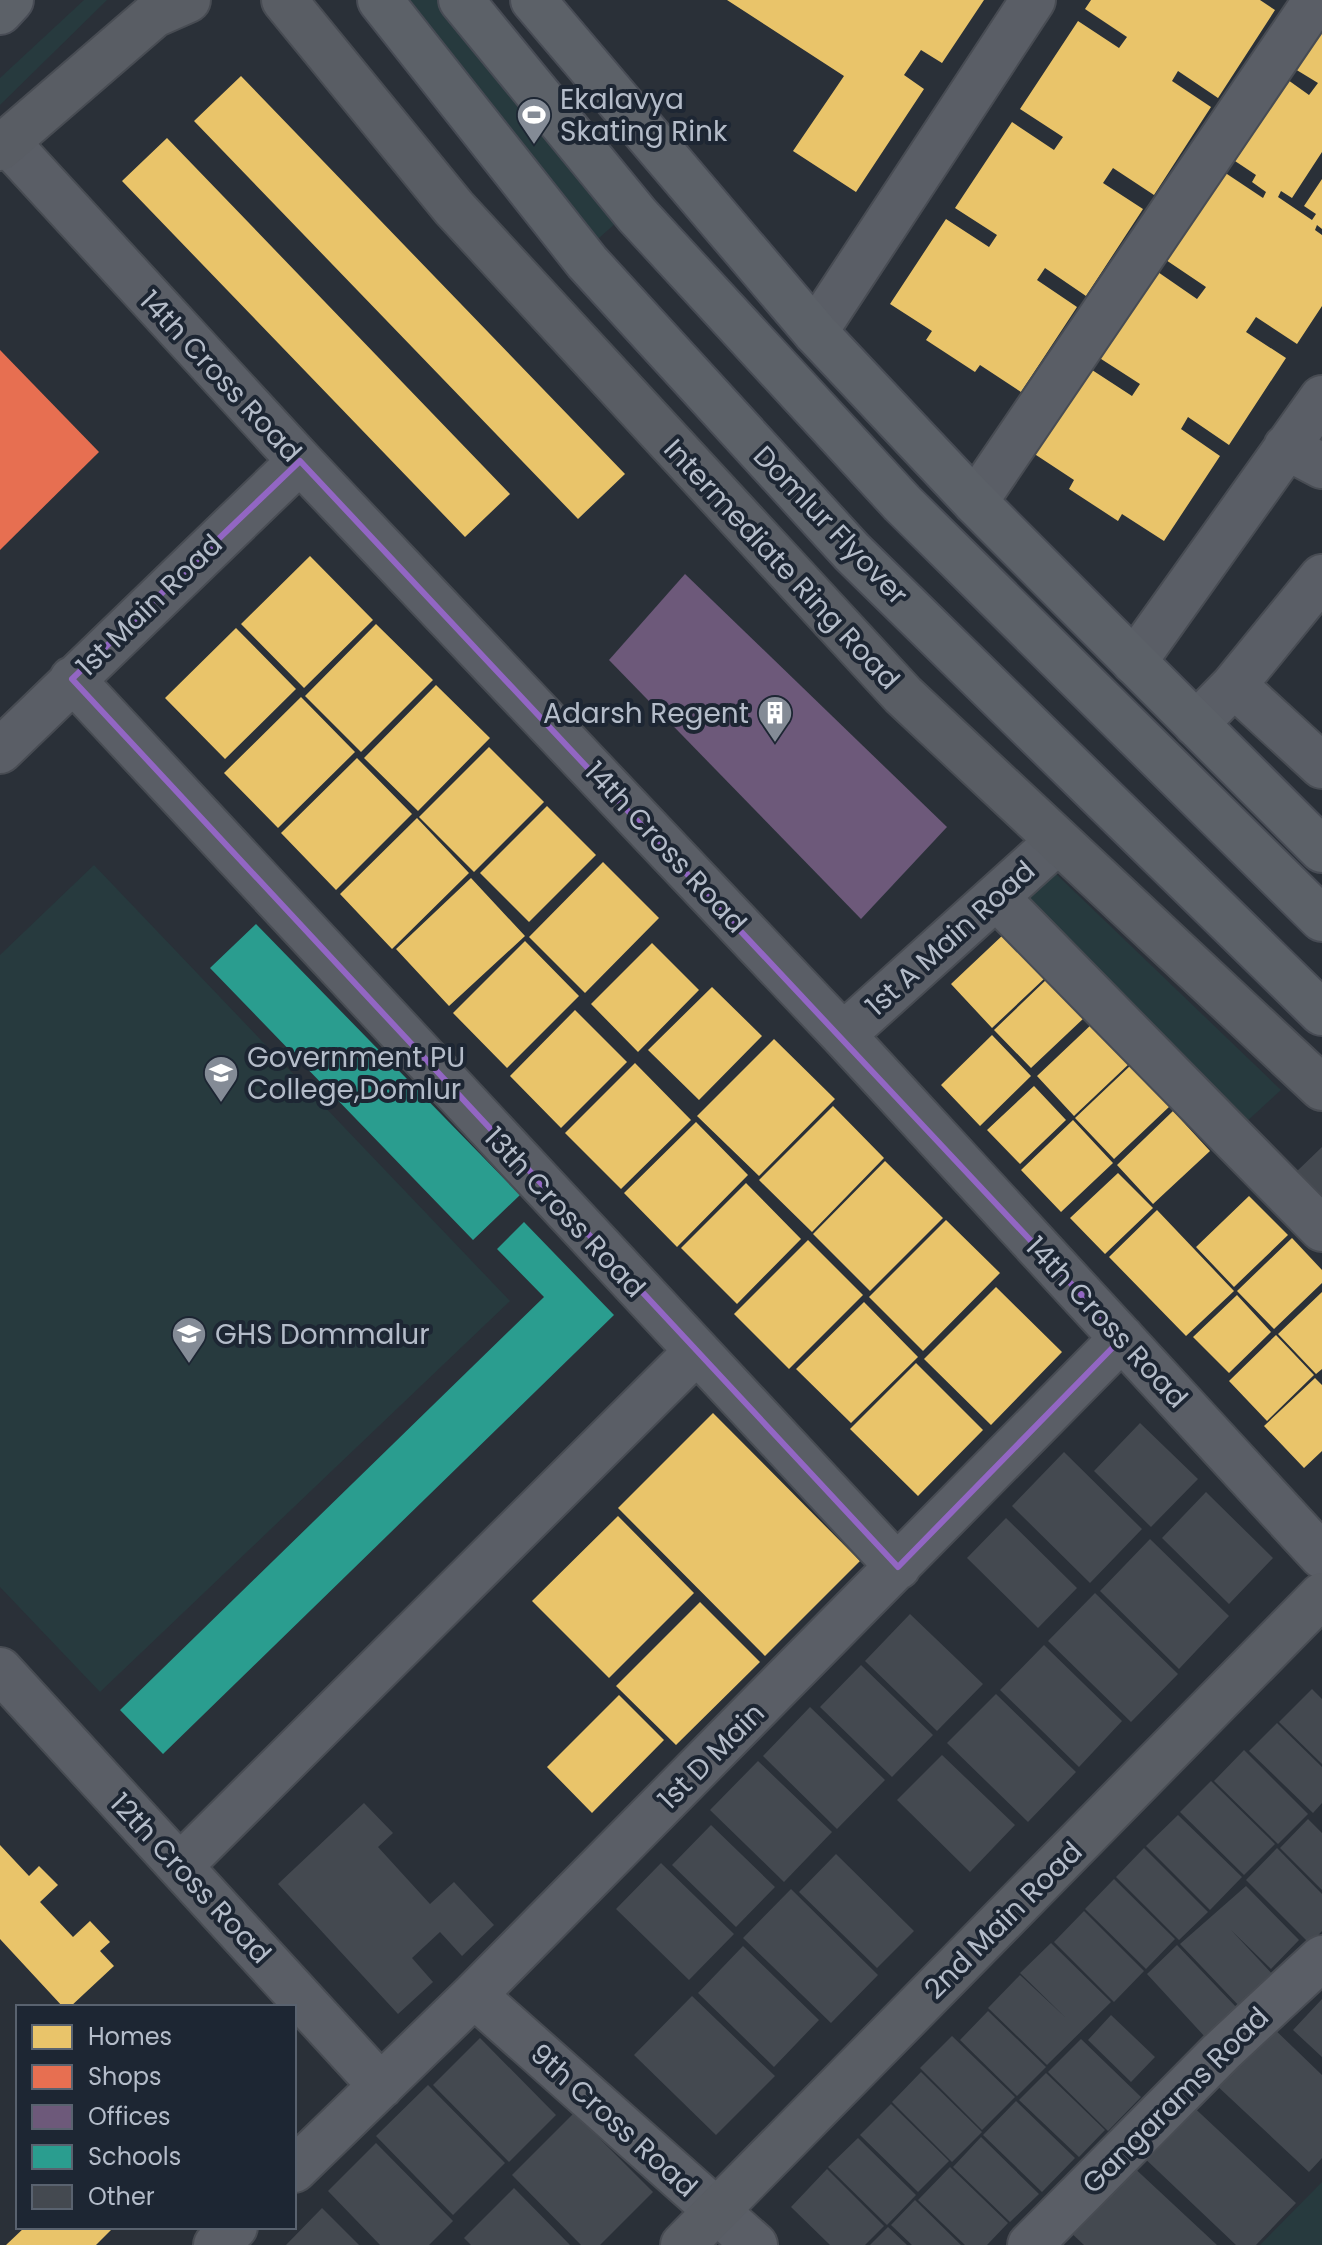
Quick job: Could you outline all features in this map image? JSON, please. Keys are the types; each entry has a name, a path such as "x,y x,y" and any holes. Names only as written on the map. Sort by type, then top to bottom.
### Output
{"main road":[{"path":"0,12 11,0"},
{"name":"Domlur Flyover","path":"380,0 587,262 852,552 1322,1013"},
{"path":"461,0 637,215 902,503 1322,919"},
{"path":"533,0 815,332 975,502 1322,850"}],"street":[{"path":"3,145 154,15 188,0"},
{"name":"Intermediate Ring Road","path":"284,0 454,208 903,695 1322,1088"},
{"path":"815,332 1033,0"},
{"path":"975,502 1316,0"},
{"name":"14th Cross Road","path":"3,145 843,1035 1322,1556"},
{"path":"1134,662 1304,456 1322,398"},
{"name":"1st Main Road","path":"0,751 300,461"},
{"path":"1196,724 1234,685 1322,577"},
{"name":"13th Cross Road","path":"72,679 695,1353 898,1567"},
{"path":"1234,685 1322,766"},
{"name":"1st A Main Road","path":"843,1035 1058,841"},
{"path":"996,897 1322,1229"},
{"name":"1st D Main","path":"296,2168 474,1995 1122,1338"},
{"path":"180,1866 695,1353"},
{"name":"2nd Main Road","path":"683,2245 1322,1595"},
{"name":"12th Cross Road","path":"0,1670 381,2086"},
{"name":"Gangarams Road","path":"1030,2245 1221,2052 1322,1958"},
{"name":"9th Cross Road","path":"474,1995 755,2245"},
{"path":"216,2245 233,2229"}],"highlighted area":[{"path":"300,461 1122,1338 898,1567 72,679"}],"green space":[{"path":"84,0 107,0 0,105 0,78"},
{"name":"Ekalavya Skating Rink","path":"406,0 482,0 641,201 566,267"},
{"name":"Government PU College,Domlur","path":"94,865 510,1301 100,1692 0,1587 0,955"},
{"path":"1053,871 1281,1090 1244,1124 1018,901"},
{"path":"1322,2182 1322,2245 1260,2245"}],"building: Homes":[{"path":"727,0 984,0 942,63 921,50 904,75 924,89 856,192 793,151 844,76"},
{"path":"1091,0 1260,0 1275,10 1218,98 1178,71 1172,81 1211,107 1154,195 1113,168 1103,183 1143,209 1086,296 1045,268 1037,280 1077,307 1021,392 980,365 975,372 926,340 932,331 890,304 946,219 989,247 997,235 955,208 1012,122 1054,150 1063,137 1020,109 1078,21 1119,48 1127,37 1085,9"},
{"path":"1322,28 1322,152 1292,198 1281,191 1278,197 1312,220 1316,214 1304,206 1322,179 1322,229 1317,225 1315,230 1322,235 1322,306 1297,344 1256,317 1246,332 1286,358 1229,445 1188,417 1181,429 1220,456 1164,541 1122,514 1118,521 1069,489 1074,480 1033,453 1089,368 1132,396 1140,384 1098,357 1155,270 1197,299 1206,287 1163,258 1221,170 1263,198 1266,192 1252,182 1256,175 1235,161 1288,80 1309,95 1318,83 1295,69"},
{"path":"241,76 625,474 578,519 194,121"},
{"path":"167,138 510,494 465,537 122,181"},
{"path":"310,556 373,620 304,688 241,624"},
{"path":"376,624 433,680 361,752 305,696"},
{"path":"236,628 296,689 225,759 165,698"},
{"path":"436,685 490,738 418,811 364,758"},
{"path":"301,697 355,752 278,828 224,773"},
{"path":"489,747 544,802 474,872 419,817"},
{"path":"357,758 412,814 336,890 281,833"},
{"path":"547,806 596,855 529,922 480,873"},
{"path":"417,818 469,873 392,949 340,894"},
{"path":"603,862 659,918 585,993 529,937"},
{"path":"471,878 525,936 449,1006 396,949"},
{"path":"1004,934 1045,978 992,1028 951,984"},
{"path":"525,941 579,996 507,1068 453,1013"},
{"path":"652,943 699,990 638,1052 591,1004"},
{"path":"1048,978 1085,1017 1031,1068 994,1030"},
{"path":"712,987 762,1036 699,1100 648,1050"},
{"path":"575,1010 627,1062 561,1128 510,1076"},
{"path":"1093,1023 1130,1063 1074,1116 1037,1076"},
{"path":"992,1035 1031,1076 980,1126 941,1085"},
{"path":"774,1039 835,1099 759,1176 697,1116"},
{"path":"635,1063 691,1120 621,1189 565,1133"},
{"path":"1131,1065 1170,1106 1114,1159 1075,1118"},
{"path":"1034,1086 1066,1120 1020,1164 987,1130"},
{"path":"833,1106 884,1158 812,1232 759,1180"},
{"path":"1173,1111 1210,1151 1153,1204 1117,1165"},
{"path":"1073,1120 1113,1163 1061,1212 1021,1170"},
{"path":"696,1122 748,1175 677,1247 624,1193"},
{"path":"885,1161 943,1218 870,1291 813,1234"},
{"path":"1118,1173 1153,1208 1105,1254 1070,1218"},
{"path":"746,1183 801,1239 737,1304 681,1248"},
{"path":"1249,1196 1288,1235 1234,1287 1196,1247"},
{"path":"1157,1210 1234,1291 1186,1336 1109,1257"},
{"path":"946,1220 1000,1273 923,1351 869,1297"},
{"path":"1292,1238 1322,1270 1322,1283 1274,1329 1237,1291"},
{"path":"808,1240 863,1295 789,1369 734,1314"},
{"path":"996,1287 1062,1352 991,1425 924,1359"},
{"path":"1322,1292 1322,1369 1316,1374 1278,1334"},
{"path":"1237,1295 1271,1332 1229,1373 1193,1337"},
{"path":"864,1302 918,1357 851,1423 796,1369"},
{"path":"1276,1335 1314,1375 1267,1421 1229,1381"},
{"path":"916,1363 983,1430 918,1496 850,1429"},
{"path":"1315,1378 1322,1385 1322,1451 1304,1468 1264,1426"},
{"path":"713,1413 860,1561 765,1656 618,1508"},
{"path":"618,1516 694,1593 609,1678 532,1601"},
{"path":"700,1602 760,1662 676,1745 616,1686"},
{"path":"619,1695 664,1740 592,1813 547,1767"},
{"path":"0,1845 29,1876 39,1866 58,1885 40,1902 73,1937 90,1921 110,1942 100,1951 114,1966 72,2005 61,2005 0,1939"},
{"path":"23,2229 112,2229 96,2245 6,2245"}],"building: Shops":[{"path":"0,350 99,452 0,550"}],"building: Offices":[{"name":"Adarsh Regent","path":"685,574 947,827 861,919 609,660"}],"building: Schools":[{"path":"256,924 520,1195 473,1240 210,968"},
{"path":"524,1222 614,1315 163,1754 120,1710 544,1297 497,1249"}],"building: Other":[{"path":"1322,1147 1322,1203 1294,1174"},
{"path":"1140,1423 1198,1479 1151,1527 1094,1471"},
{"path":"1064,1452 1142,1529 1090,1583 1012,1506"},
{"path":"1206,1492 1273,1558 1229,1604 1162,1538"},
{"path":"1006,1518 1077,1588 1038,1628 967,1558"},
{"path":"1150,1539 1229,1616 1179,1669 1100,1591"},
{"path":"1095,1593 1178,1674 1131,1722 1048,1641"},
{"path":"910,1614 983,1684 937,1731 865,1661"},
{"path":"1044,1645 1122,1721 1079,1767 1000,1690"},
{"path":"861,1665 933,1735 892,1777 820,1707"},
{"path":"1312,1689 1322,1699 1322,1764 1279,1722"},
{"path":"996,1694 1076,1772 1028,1822 947,1743"},
{"path":"810,1707 885,1780 837,1829 763,1756"},
{"path":"1277,1723 1322,1767 1322,1803 1313,1813 1249,1751"},
{"path":"1244,1750 1308,1814 1278,1844 1214,1781"},
{"path":"942,1755 1015,1825 970,1872 897,1800"},
{"path":"758,1761 832,1832 784,1882 710,1810"},
{"path":"1211,1781 1275,1844 1244,1875 1180,1812"},
{"path":"364,1803 393,1833 378,1847 430,1904 454,1882 494,1925 462,1956 440,1932 412,1958 433,1982 398,2014 278,1884"},
{"path":"1178,1815 1242,1877 1210,1910 1146,1846"},
{"path":"1308,1819 1322,1833 1322,1890 1280,1848"},
{"path":"711,1825 775,1887 736,1927 672,1865"},
{"path":"1144,1848 1208,1912 1179,1940 1116,1877"},
{"path":"1277,1848 1322,1894 1322,1931 1310,1944 1246,1880"},
{"path":"836,1854 914,1931 877,1968 799,1892"},
{"path":"661,1863 734,1934 689,1980 616,1909"},
{"path":"1114,1879 1175,1939 1146,1969 1085,1909"},
{"path":"1246,1886 1299,1940 1271,1969 1231,1930 1274,1976 1241,2008 1180,1944"},
{"path":"791,1889 878,1975 831,2023 743,1938"},
{"path":"1084,1911 1144,1971 1114,2002 1054,1942"},
{"path":"1051,1943 1111,2002 1047,2065 988,2008 1020,1975 1066,2018 1020,1973"},
{"path":"1177,1945 1237,2008 1206,2038 1147,1974"},
{"path":"743,1946 819,2020 774,2067 698,1993"},
{"path":"692,1996 775,2076 716,2135 634,2055"},
{"path":"1322,1999 1322,2057 1293,2030"},
{"path":"988,2011 1046,2067 1017,2096 960,2040"},
{"path":"1111,2015 1155,2057 1131,2082 1088,2040"},
{"path":"1269,2024 1322,2075 1322,2158 1309,2172 1214,2083"},
{"path":"952,2036 1015,2097 982,2130 920,2068"},
{"path":"480,2038 556,2115 509,2162 433,2085"},
{"path":"1081,2039 1141,2097 1108,2131 1048,2072"},
{"path":"921,2072 982,2132 952,2162 892,2102"},
{"path":"1046,2073 1105,2130 1079,2157 1019,2100"},
{"path":"428,2085 505,2163 453,2215 376,2136"},
{"path":"1186,2100 1296,2203 1256,2245 1236,2245 1138,2152"},
{"path":"1016,2101 1075,2158 1042,2192 983,2135"},
{"path":"891,2104 949,2161 918,2192 860,2135"},
{"path":"574,2113 653,2192 600,2245 581,2245 512,2175"},
{"path":"981,2137 1039,2194 1010,2222 953,2167"},
{"path":"858,2138 916,2195 887,2225 828,2167"},
{"path":"376,2143 453,2221 429,2245 380,2245 328,2191"},
{"path":"1129,2163 1217,2245 1084,2245 1067,2229"},
{"path":"950,2167 1008,2223 987,2245 965,2245 918,2200"},
{"path":"827,2169 884,2226 865,2245 830,2245 791,2207"},
{"path":"514,2188 570,2245 471,2245 464,2238"},
{"path":"915,2200 961,2245 912,2245 891,2225"},
{"path":"322,2208 359,2245 286,2245"},
{"path":"888,2227 907,2245 870,2245"}],"place":[{"name":"Ekalavya Skating Rink","path":"534,146"},
{"name":"Adarsh Regent","path":"775,744"},
{"name":"Government PU College,Domlur","path":"221,1104"},
{"name":"GHS Dommalur","path":"189,1365"}]}
